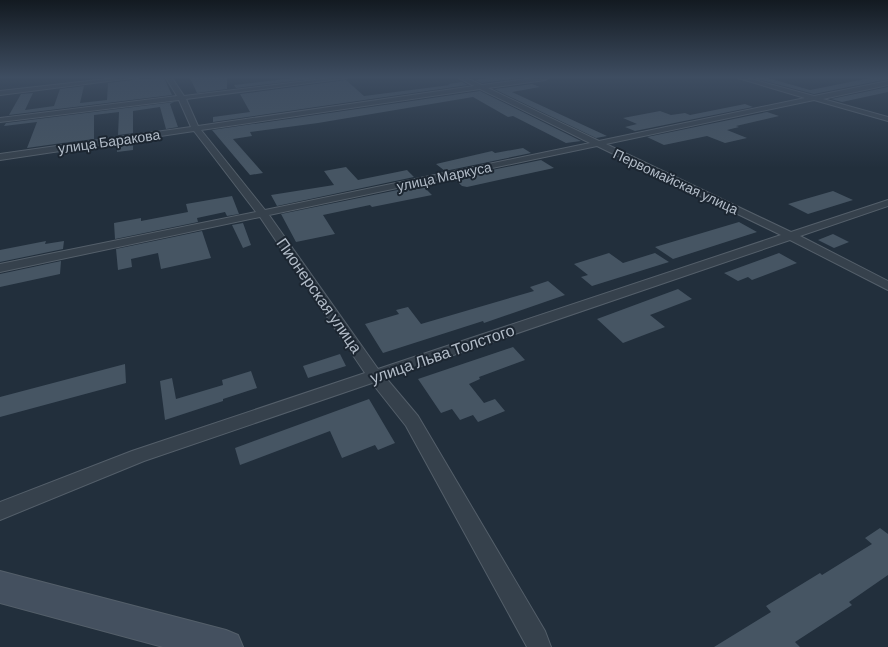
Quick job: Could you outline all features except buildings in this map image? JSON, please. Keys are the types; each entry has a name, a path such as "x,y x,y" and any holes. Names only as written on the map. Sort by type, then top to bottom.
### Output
{"main road":[{"path":"0,587 226,647"}],"street":[{"path":"0,120 98,108"},
{"name":"Пионерская улица","path":"187,108 196,129 263,214 375,376 412,421 537,639 539,647"},
{"name":"улица Баракова","path":"0,157 337,108"},
{"name":"Первомайская улица","path":"525,108 789,235 888,286"},
{"name":"улица Маркуса","path":"0,268 766,108"},
{"path":"850,108 888,119"},
{"name":"улица Льва Толстого","path":"0,511 138,456 888,203"}]}
